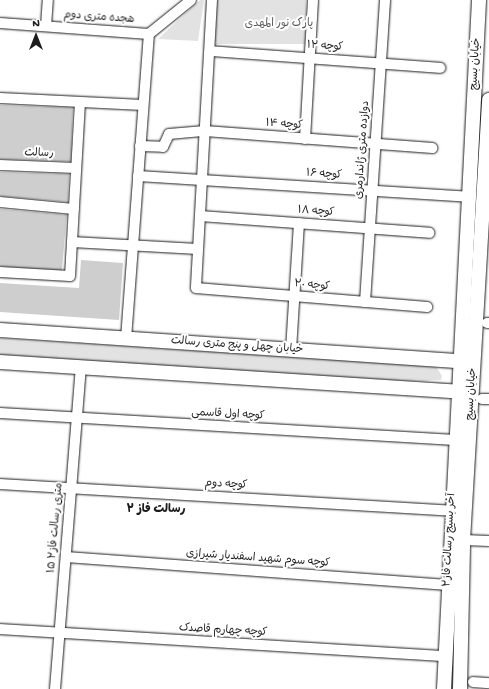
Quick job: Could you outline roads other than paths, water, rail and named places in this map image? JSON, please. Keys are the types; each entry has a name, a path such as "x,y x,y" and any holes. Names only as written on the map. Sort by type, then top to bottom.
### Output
{"main road":[{"name":"خیابان بسیج","path":"457,391 479,0"},
{"name":"خیابان بسیج","path":"460,689 463,540 481,397 474,363 488,151 489,100"},
{"path":"471,150 488,151"},
{"name":"خیابان چهل و پنج متری رسالت","path":"0,330 474,363"},
{"path":"0,362 81,369 457,391 481,397"},
{"name":"آخر بسیج رسالت فاز۲","path":"444,689 457,391"}],"street":[{"path":"46,26 48,0"},
{"path":"126,339 149,34 191,0"},
{"path":"72,242 133,247 198,248 212,0"},
{"path":"305,139 308,58 313,0"},
{"name":"دوازده متری ژاندارمری","path":"365,302 385,0"},
{"name":"هجده متری دوم","path":"0,23 149,34"},
{"name":"۱۲ کوچه","path":"210,51 440,68"},
{"path":"0,98 143,105"},
{"path":"0,272 70,276 80,102"},
{"name":"‍‍ ۱۴ کوچه","path":"140,146 162,147 169,134 205,131 432,148"},
{"name":"رسالت","path":"0,165 76,168"},
{"name":"۱۶ کوچه","path":"138,176 202,178 468,197"},
{"path":"0,202 74,209"},
{"name":"۱۸ کوچه","path":"200,216 429,233"},
{"path":"291,350 299,223"},
{"name":"۲۰ کوچه","path":"198,248 196,288 427,307"},
{"name":"۱۵ متری رسالت فاز۲","path":"54,689 81,369"},
{"name":"کوچه اول قاسمی","path":"0,413 455,440"},
{"name":"کوچه دوم","path":"0,484 451,511"},
{"path":"463,540 489,541"},
{"name":"کوچه سوم شهید اسفندیار شیرازی","path":"66,557 448,585"},
{"name":"کوچه چهارم قاصدک","path":"0,629 445,656"},
{"path":"473,682 489,683"}],"district":[{"name":"رسالت فاز ۲","path":"156,511"}],"park label":[{"name":"پارک نور المهدی","path":"279,24"}]}
